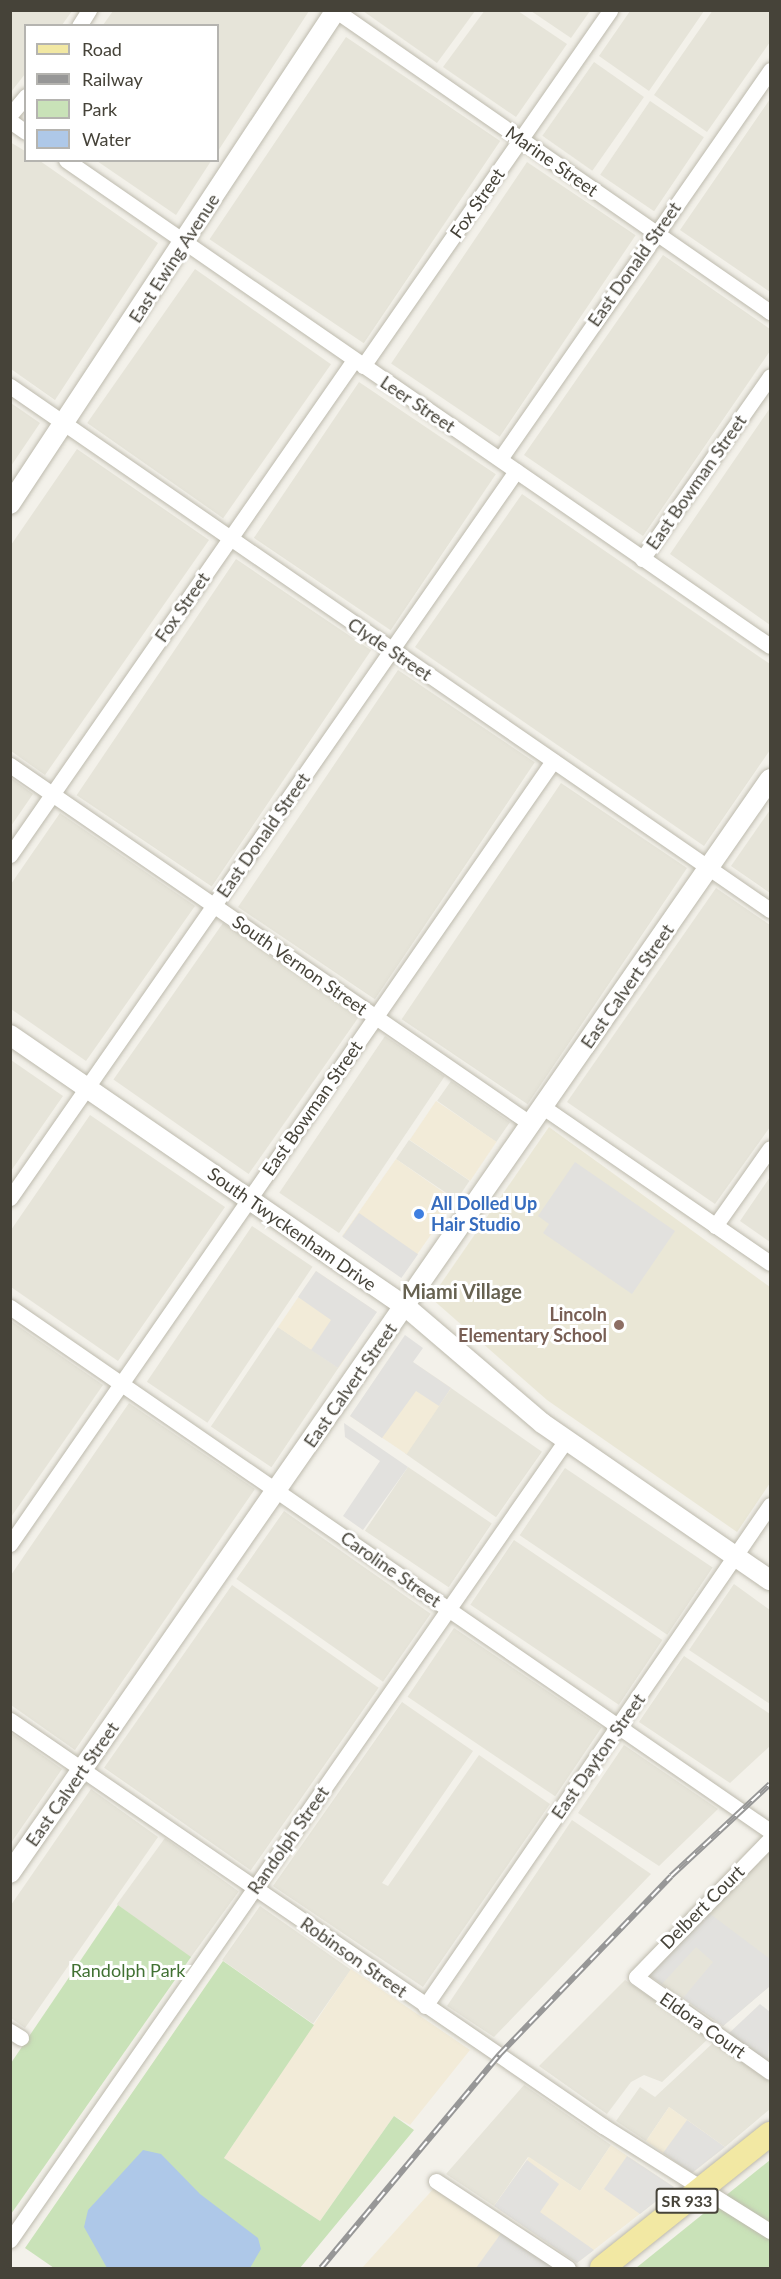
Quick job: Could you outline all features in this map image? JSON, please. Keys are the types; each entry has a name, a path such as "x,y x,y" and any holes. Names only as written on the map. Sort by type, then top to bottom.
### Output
{"main road":[{"name":"SR 933","path":"602,2268 771,2134"}],"street":[{"path":"80,24 89,10"},
{"name":"Fox Street","path":"10,855 231,538 521,139 610,10"},
{"name":"Marine Street","path":"335,11 771,312"},
{"name":"East Ewing Avenue","path":"10,504 66,424 335,11"},
{"name":"East Donald Street","path":"500,459 771,70"},
{"path":"10,114 24,98"},
{"path":"10,121 24,131"},
{"name":"Leer Street","path":"69,162 771,646"},
{"name":"East Bowman Street","path":"642,559 771,376"},
{"name":"Clyde Street","path":"10,386 771,910"},
{"name":"East Donald Street","path":"10,1198 516,471"},
{"name":"East Bowman Street","path":"10,1544 553,761"},
{"name":"South Vernon Street","path":"10,765 531,1124"},
{"name":"East Calvert Street","path":"10,1873 771,778"},
{"name":"South Twyckenham Drive","path":"10,1035 405,1306 566,1440 771,1580"},
{"path":"543,1107 771,1263"},
{"path":"715,1226 771,1148"},
{"name":"Caroline Street","path":"10,1307 771,1831"},
{"name":"Randolph Street","path":"10,2240 566,1440"},
{"name":"East Dayton Street","path":"425,2006 771,1505"},
{"name":"Robinson Street","path":"10,1720 425,2006 700,2191 771,2231"},
{"name":"Delbert Court","path":"636,1977 771,1839"},
{"name":"Eldora Court","path":"636,1977 771,2072"},
{"path":"436,2181 568,2268"}],"shaded area":[{"path":"11,10 72,11 63,24 24,24 24,75 11,92"},
{"path":"363,10 475,11 437,63"},
{"path":"485,10 518,11 567,44 516,117 443,67"},
{"path":"590,10 571,38 531,11"},
{"path":"713,10 770,11 770,42 707,132 654,95"},
{"path":"113,11 309,11 219,149 219,24 104,24"},
{"path":"630,11 704,11 649,91 599,56"},
{"path":"346,37 500,141 364,343 210,239"},
{"path":"594,62 644,97 592,171 542,136"},
{"path":"770,99 770,292 680,230"},
{"path":"650,101 704,137 654,211 600,175"},
{"path":"10,142 24,150 24,162 41,162 158,243 55,400 11,369"},
{"path":"98,162 210,162 176,215"},
{"path":"527,162 636,235 500,437 391,363"},
{"path":"663,255 770,329 770,351 643,536 524,455"},
{"path":"195,269 331,364 223,518 87,423"},
{"path":"359,382 496,474 391,630 254,538"},
{"path":"11,403 40,423 11,466"},
{"path":"770,408 770,625 670,554"},
{"path":"77,449 209,540 45,775 11,751 11,545"},
{"path":"522,494 770,664 770,750 704,846 415,647"},
{"path":"236,559 371,650 212,886 77,795"},
{"path":"398,670 535,762 375,999 238,907"},
{"path":"11,778 33,794 11,826"},
{"path":"561,783 687,868 528,1104 402,1019"},
{"path":"770,810 770,893 731,866"},
{"path":"60,813 195,906 86,1061 11,1009 11,884"},
{"path":"716,888 770,925 770,1127 715,1204 567,1102"},
{"path":"223,923 358,1018 249,1174 113,1079"},
{"path":"385,1036 445,1076 339,1233 279,1193"},
{"path":"11,1060 63,1096 11,1171"},
{"path":"451,1081 510,1122 496,1142 437,1101"},
{"path":"436,1101 497,1142 470,1181 410,1140"},
{"path":"90,1115 225,1207 118,1361 11,1287 11,1230"},
{"name":"Lincoln Elementary School","path":"549,1127 770,1287 770,1483 737,1532 547,1400 431,1298"},
{"path":"409,1140 470,1181 457,1200 396,1159"},
{"path":"396,1159 455,1200 401,1277 342,1236"},
{"path":"575,1162 675,1231 632,1294 543,1233 549,1224 538,1216"},
{"path":"770,1177 770,1242 740,1221"},
{"path":"359,1213 418,1254 401,1278 342,1237"},
{"path":"252,1226 313,1267 207,1423 147,1382"},
{"path":"316,1271 377,1312 338,1368 278,1327"},
{"path":"316,1271 377,1312 338,1368 311,1350 331,1320 298,1297"},
{"path":"11,1321 103,1385 11,1517"},
{"path":"278,1327 339,1368 271,1467 211,1426"},
{"path":"405,1335 423,1348 413,1362 451,1388 439,1406 416,1391 382,1438 350,1416"},
{"path":"395,1350 451,1388 407,1454 350,1416"},
{"path":"451,1388 542,1452 496,1517 405,1454"},
{"path":"129,1403 255,1489 75,1750 11,1705 11,1575"},
{"path":"344,1423 408,1467 363,1530 343,1516 380,1461 345,1437"},
{"path":"408,1467 492,1523 449,1587 365,1531"},
{"path":"565,1468 713,1568 667,1635 520,1535"},
{"path":"284,1511 431,1614 383,1682 236,1579"},
{"path":"514,1540 662,1640 619,1705 470,1605"},
{"path":"734,1584 770,1610 770,1704 689,1650"},
{"path":"232,1585 379,1688 251,1870 104,1768"},
{"path":"454,1628 602,1728 555,1796 408,1697"},
{"path":"684,1656 770,1714 770,1746 730,1783 639,1722"},
{"path":"402,1702 473,1751 382,1883 388,1886 479,1755 550,1804 423,1987 273,1886"},
{"path":"11,1733 62,1769 11,1843"},
{"path":"624,1745 718,1809 659,1866 578,1813"},
{"path":"91,1789 158,1837 25,2028 11,2018 11,1905"},
{"path":"572,1820 651,1874 494,2037 447,2006"},
{"path":"165,1838 239,1891 190,1958 117,1904"},
{"path":"770,1851 770,1986 723,2026 647,1974"},
{"path":"260,1906 351,1970 313,2024 222,1960"},
{"path":"709,1913 770,1959 770,1986 723,2026 683,1998 713,1962 696,1947 662,1984 647,1974"},
{"path":"351,1969 470,2050 410,2125 394,2116 320,2221 224,2158"},
{"path":"625,1980 709,2038 662,2082 644,2075 631,2082 607,2114 539,2066"},
{"path":"760,2004 770,2012 768,2064 727,2035"},
{"path":"714,2042 770,2082 770,2109 725,2147 669,2107 646,2141 616,2121 640,2087 655,2097"},
{"path":"524,2085 611,2145 580,2191 528,2157 494,2206 446,2174"},
{"path":"669,2107 725,2147 692,2173 646,2141"},
{"path":"687,2120 725,2147 692,2173 663,2153"},
{"path":"611,2145 674,2187 577,2263 494,2206 529,2157 580,2191"},
{"path":"627,2156 674,2187 640,2214 604,2189"},
{"path":"527,2160 559,2184 540,2212 594,2250 577,2263 494,2206"},
{"path":"435,2187 557,2268 362,2268"},
{"path":"502,2232 557,2268 476,2268"}],"green space":[{"name":"Randolph Park","path":"118,1905 191,1957 11,2214 11,2063"},
{"path":"223,1961 314,2025 224,2158 320,2221 394,2116 414,2130 300,2268 54,2268 25,2248"},
{"path":"770,2160 770,2268 636,2268"}],"water":[{"path":"143,2150 161,2154 200,2194 258,2238 261,2249 250,2268 107,2268 84,2227 88,2210"}],"railway":[{"path":"321,2268 499,2055 671,1876 770,1784"}],"place":[{"name":"All Dolled Up Hair Studio","path":"419,1214"},
{"name":"Lincoln Elementary School","path":"619,1325"}],"district":[{"name":"Miami Village","path":"462,1291"}]}
